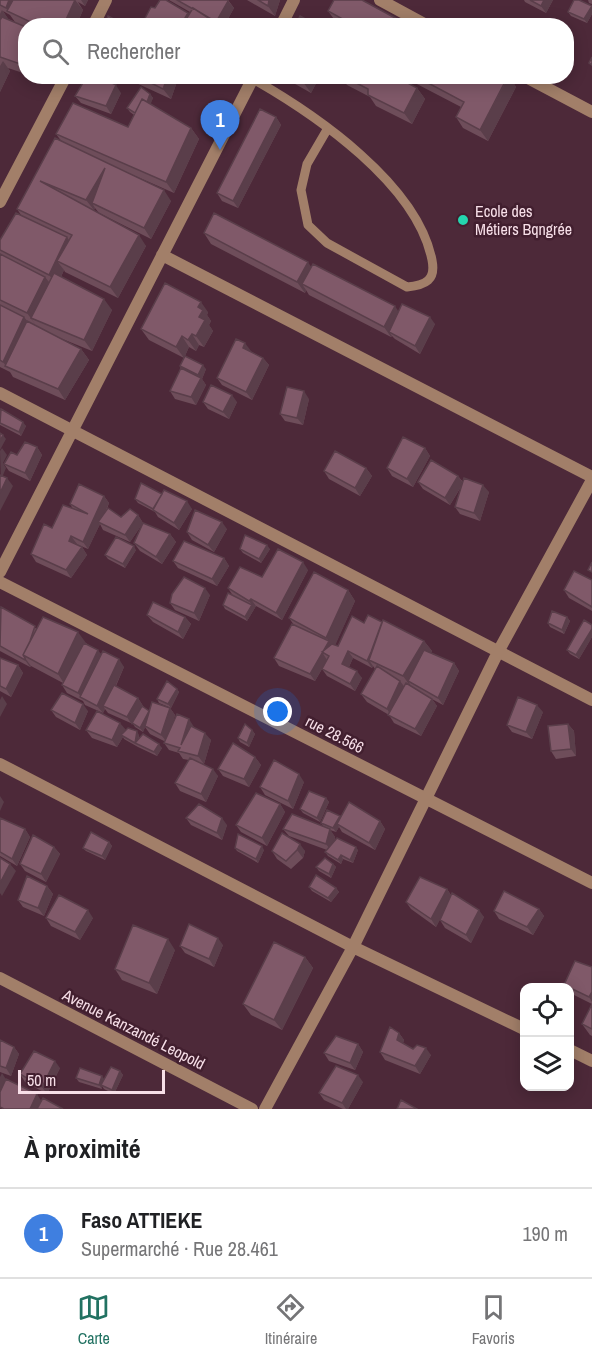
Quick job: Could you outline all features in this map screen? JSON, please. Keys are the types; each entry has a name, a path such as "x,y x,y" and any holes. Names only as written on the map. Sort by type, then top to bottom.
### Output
{"street":[{"path":"97,18 106,0"},
{"path":"285,18 294,0"},
{"path":"380,0 413,18"},
{"path":"0,202 62,84"},
{"path":"0,572 71,429 251,84"},
{"path":"539,84 592,112"},
{"path":"162,255 592,478 498,652 353,947 265,1109"},
{"path":"0,393 592,700"},
{"name":"rue 28.566","path":"0,582 592,883"},
{"path":"0,764 353,947 520,1027"},
{"name":"Avenue Kanzandé Leopold","path":"0,978 252,1109"},
{"path":"574,1052 592,1061"}],"lane":[{"path":"263,84 301,108 359,152 418,223 428,242 434,270 430,280 422,285 407,287 327,243 308,225 301,190 307,164 328,129"}],"building":[{"path":"0,0 9,0 6,8 0,5"},
{"path":"13,0 75,0 67,18 22,18 7,11"},
{"path":"160,0 166,0 188,13 185,18 145,18 151,7 155,8"},
{"path":"177,0 228,0 218,18 209,18"},
{"path":"258,0 269,0 268,6"},
{"path":"334,0 362,0 395,18 341,18 328,11"},
{"path":"530,0 544,0 541,6"},
{"path":"574,0 592,6 584,19 568,12"},
{"path":"193,8 209,18 187,18"},
{"path":"2,17 18,24 18,63 0,57 0,20"},
{"path":"82,84 116,85 106,106 75,96"},
{"path":"153,84 165,84 163,89"},
{"path":"358,84 410,84 417,88 404,113 368,95 368,89"},
{"path":"430,84 504,84 480,130 456,117 464,102"},
{"path":"141,87 150,94 147,102 142,99 135,113 127,108"},
{"path":"142,99 191,128 166,182 56,134 73,103 128,127"},
{"path":"260,109 276,117 233,201 217,193"},
{"path":"55,138 164,190 144,228 92,203 105,168 86,200 40,181 139,235 110,287 57,261 72,235 17,209"},
{"path":"16,213 67,237 49,275 0,250 0,240"},
{"path":"214,213 308,262 297,282 204,233"},
{"path":"0,254 45,277 27,313 0,300"},
{"path":"313,264 395,306 384,327 302,284"},
{"path":"54,273 104,299 84,340 31,318"},
{"path":"165,283 201,302 198,307 203,310 199,317 205,320 196,336 192,334 188,340 182,336 176,347 141,329"},
{"path":"402,304 430,317 415,346 389,332"},
{"path":"0,305 24,317 3,362 0,360"},
{"path":"27,321 81,349 58,389 5,366"},
{"path":"236,339 245,343 243,348 263,358 246,392 217,378"},
{"path":"185,356 203,365 198,375 180,366"},
{"path":"181,368 201,378 191,397 170,391"},
{"path":"211,385 232,395 223,412 203,402"},
{"path":"287,387 304,391 297,418 280,414"},
{"path":"1,409 23,422 19,432 0,423"},
{"path":"403,437 425,448 407,479 387,468"},
{"path":"25,442 37,447 25,473 4,464 11,452 17,455"},
{"path":"335,451 366,468 355,488 324,471"},
{"path":"431,460 458,476 445,498 418,482"},
{"path":"0,475 7,478 0,493"},
{"path":"464,478 483,485 474,513 455,507"},
{"path":"141,483 162,494 153,509 135,499"},
{"path":"79,484 104,496 83,542 71,536 69,541 82,547 66,570 31,554 44,524 52,528 63,505 88,514 70,504"},
{"path":"164,490 187,501 174,523 153,510"},
{"path":"108,508 121,517 130,509 138,515 125,535 98,522"},
{"path":"195,510 222,522 208,545 187,532"},
{"path":"143,523 170,534 156,557 134,543"},
{"path":"245,535 267,545 259,559 240,549"},
{"path":"116,537 134,546 123,564 105,555"},
{"path":"184,541 224,558 212,579 173,561"},
{"path":"278,549 303,562 276,613 251,599 249,601 228,588 240,567 262,577"},
{"path":"574,571 592,580 592,607 564,590"},
{"path":"314,572 348,590 326,638 289,618"},
{"path":"184,577 205,588 194,613 170,603 172,594"},
{"path":"228,593 252,605 245,617 223,605"},
{"path":"153,602 185,617 178,632 147,615"},
{"path":"1,607 35,626 23,655 25,660 0,646"},
{"path":"552,611 567,617 562,630 548,623"},
{"path":"368,615 382,622 367,661 348,651 342,664 357,671 350,684 322,669 329,656 322,652 332,644 338,646 352,616 364,623"},
{"path":"43,617 78,632 58,674 23,655"},
{"path":"383,620 424,641 403,676 369,660"},
{"path":"584,620 592,625 592,629 576,655 567,650"},
{"path":"292,624 329,641 310,674 274,658"},
{"path":"84,643 98,650 78,693 62,685"},
{"path":"424,650 454,663 438,698 408,681"},
{"path":"103,651 119,659 97,706 80,697"},
{"path":"0,658 18,665 6,689 0,686"},
{"path":"377,666 400,681 387,709 361,694"},
{"path":"167,681 177,689 168,704 157,699"},
{"path":"406,683 432,699 415,729 388,715"},
{"path":"114,685 138,698 127,717 103,706"},
{"path":"62,693 83,704 75,723 51,710"},
{"path":"518,697 537,705 526,732 507,725"},
{"path":"152,702 170,708 161,735 145,726"},
{"path":"142,706 149,711 140,728 132,723"},
{"path":"97,711 120,723 112,740 86,730"},
{"path":"177,714 189,719 181,745 191,726 205,733 198,756 178,751 180,748 164,743"},
{"path":"245,724 252,730 247,743 238,738"},
{"path":"568,724 571,749 551,751 548,726"},
{"path":"128,728 137,731 135,743 121,735"},
{"path":"143,734 159,744 154,752 135,743"},
{"path":"233,743 255,757 244,779 218,769"},
{"path":"190,758 213,769 201,794 175,783"},
{"path":"274,760 299,774 288,801 260,787"},
{"path":"309,791 326,798 317,818 300,809"},
{"path":"256,793 280,804 262,838 236,825"},
{"path":"349,802 380,821 369,843 337,824"},
{"path":"199,804 222,818 217,833 186,818"},
{"path":"327,810 340,816 333,828 321,823"},
{"path":"292,814 330,829 326,844 283,829"},
{"path":"0,818 25,829 12,859 0,852"},
{"path":"91,832 109,842 102,856 83,848"},
{"path":"282,833 300,844 286,861 272,851"},
{"path":"238,834 262,846 256,859 235,848"},
{"path":"33,835 54,847 41,874 20,864"},
{"path":"337,838 356,847 350,860 341,855 338,860 325,852"},
{"path":"0,858 10,864 0,883"},
{"path":"325,858 333,864 329,874 316,867"},
{"path":"316,875 336,888 328,898 309,887"},
{"path":"27,876 47,886 38,908 18,900"},
{"path":"420,877 447,889 431,919 406,902"},
{"path":"504,891 539,909 527,927 494,911"},
{"path":"452,893 479,910 466,935 440,920"},
{"path":"59,895 88,910 75,932 46,918"},
{"path":"189,924 218,938 209,959 180,946"},
{"path":"133,925 168,939 149,983 115,969"},
{"path":"274,942 305,957 274,1020 243,1004"},
{"path":"575,961 592,967 592,992 589,997 574,990 574,983 565,983"},
{"path":"592,1004 592,1029 582,1024"},
{"path":"390,1027 399,1033 397,1040 413,1049 417,1045 426,1048 415,1066 380,1052"},
{"path":"336,1036 358,1044 350,1063 324,1053"},
{"path":"0,1040 14,1047 6,1068 0,1066"},
{"path":"34,1051 55,1061 42,1087 20,1074"},
{"path":"336,1066 358,1075 342,1103 319,1093"},
{"path":"111,1067 120,1071 112,1090 101,1085"},
{"path":"80,1068 102,1076 99,1085 76,1078"},
{"path":"6,1079 37,1094 30,1109 0,1107 0,1092"},
{"path":"43,1098 63,1109 37,1109"},
{"path":"401,1100 417,1109 397,1109"}],"place":[{"name":"Faso ATTIEKE","path":"220,150"},
{"name":"Ecole des Métiers Bqngrée","path":"463,220"}]}
